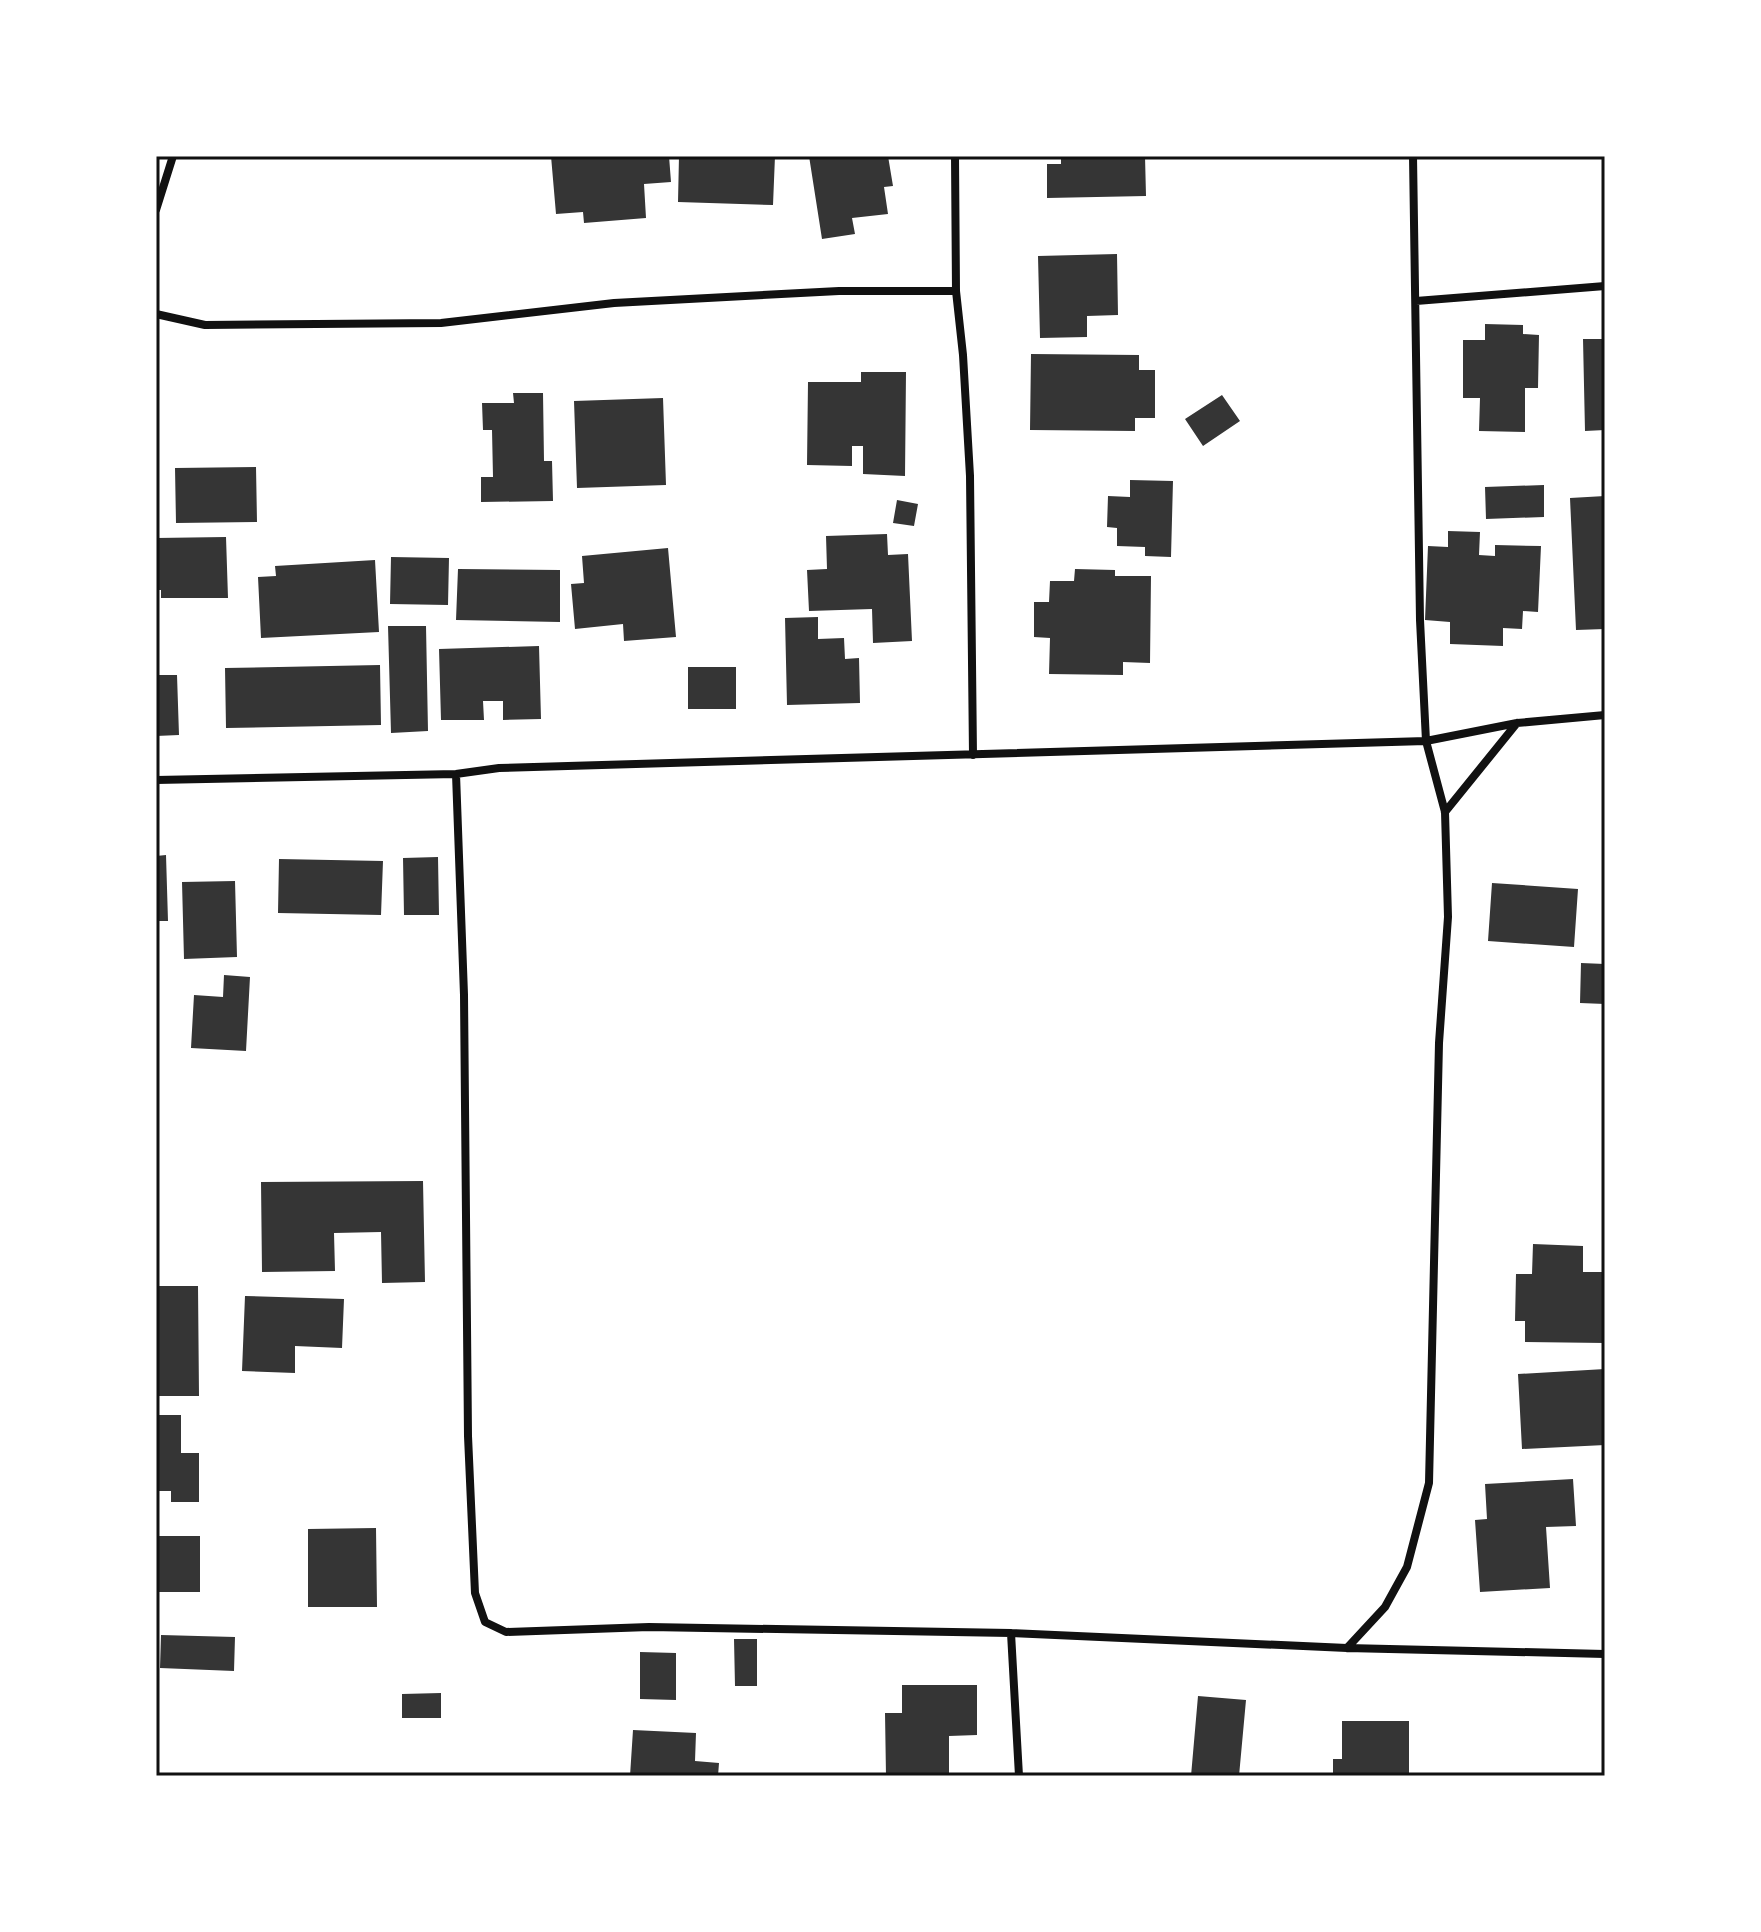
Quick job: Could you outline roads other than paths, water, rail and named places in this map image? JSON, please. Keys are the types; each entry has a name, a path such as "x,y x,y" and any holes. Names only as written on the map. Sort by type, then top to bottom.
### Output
{"street":[{"path":"156,210 173,156"},
{"path":"955,156 956,291 970,476 973,755"},
{"path":"1347,1648 1385,1607 1407,1567 1429,1483 1439,1043 1448,917 1445,812 1426,741 1420,620 1413,156"},
{"path":"1416,301 1605,286"},
{"path":"156,314 205,325 441,323 614,303 839,291 956,291"},
{"path":"156,780 456,774 499,768 1426,741 1517,723 1605,715"},
{"path":"1445,812 1517,723"},
{"path":"456,774 464,995 468,1436 475,1593 485,1622 506,1632 649,1627 1011,1633 1347,1648 1605,1654"},
{"path":"1011,1633 1019,1776"}]}
